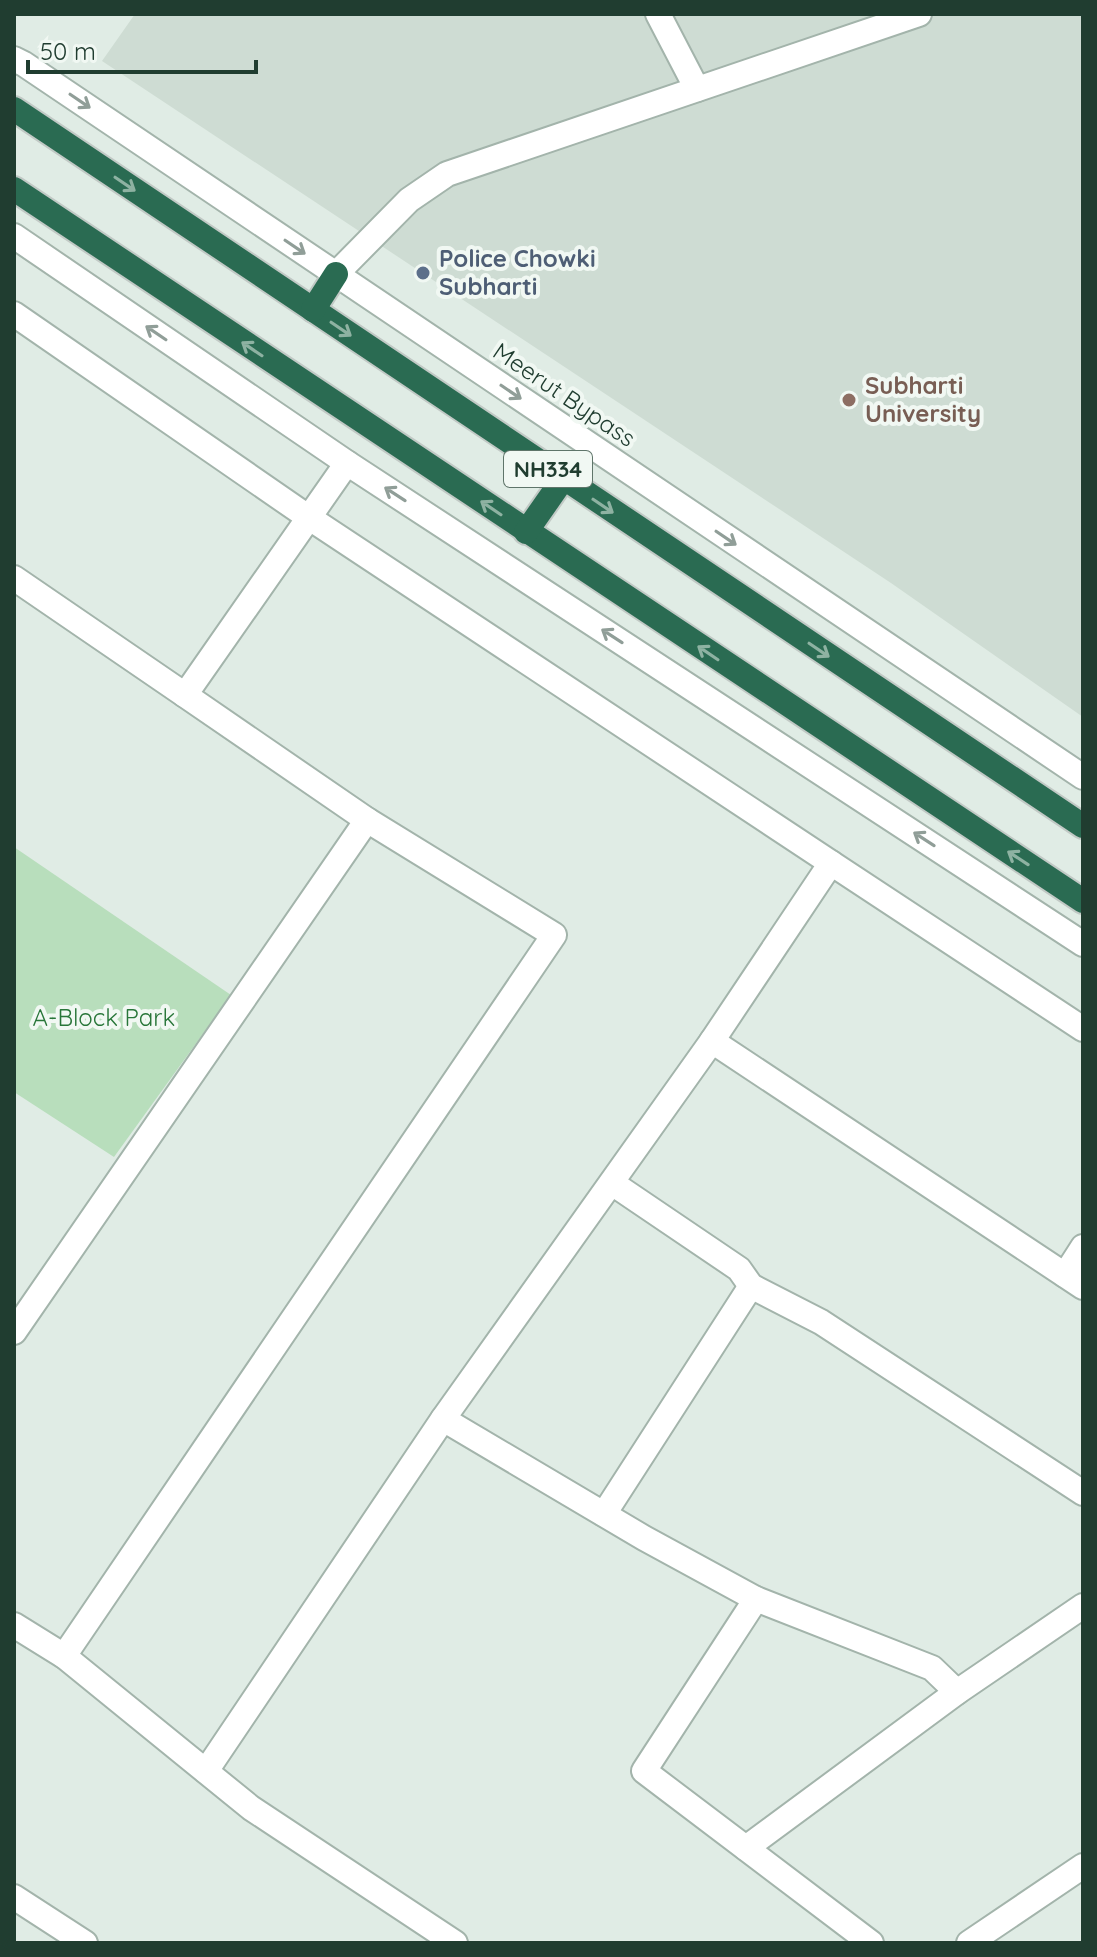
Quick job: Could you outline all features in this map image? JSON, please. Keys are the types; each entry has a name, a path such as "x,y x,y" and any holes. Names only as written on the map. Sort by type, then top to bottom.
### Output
{"highway":[{"name":"NH334","path":"14,109 1083,826"},
{"name":"NH334","path":"14,189 1083,901"},
{"path":"313,310 336,274"},
{"path":"526,532 563,479"}],"street":[{"path":"658,14 697,89"},
{"path":"336,274 409,200 447,174 919,14"},
{"name":"Meerut Bypass","path":"14,59 1083,777"},
{"path":"14,236 347,463 1083,944"},
{"path":"14,314 308,517 1083,1029"},
{"path":"185,695 347,463"},
{"path":"14,578 367,820 554,935 64,1656"},
{"path":"14,1332 367,820"},
{"path":"206,1771 443,1419 712,1041 831,863"},
{"path":"712,1041 1074,1281 1083,1247"},
{"path":"612,1183 739,1269 751,1286 821,1322 1083,1493"},
{"path":"604,1514 751,1286"},
{"path":"443,1419 756,1599 932,1668 957,1692"},
{"path":"756,1599 644,1771 871,1943"},
{"path":"746,1848 957,1692 1083,1606"},
{"path":"14,1625 64,1656 251,1808 455,1943"},
{"path":"969,1943 1083,1866"},
{"path":"14,1897 85,1943"}],"shaded area":[{"name":"Subharti University","path":"135,14 1083,14 1083,717 891,583 102,61"}],"green space":[{"name":"A-Block Park","path":"14,847 231,995 114,1157 14,1092"}],"place":[{"name":"Police Chowki Subharti","path":"423,273"},
{"name":"Subharti University","path":"849,400"}]}
